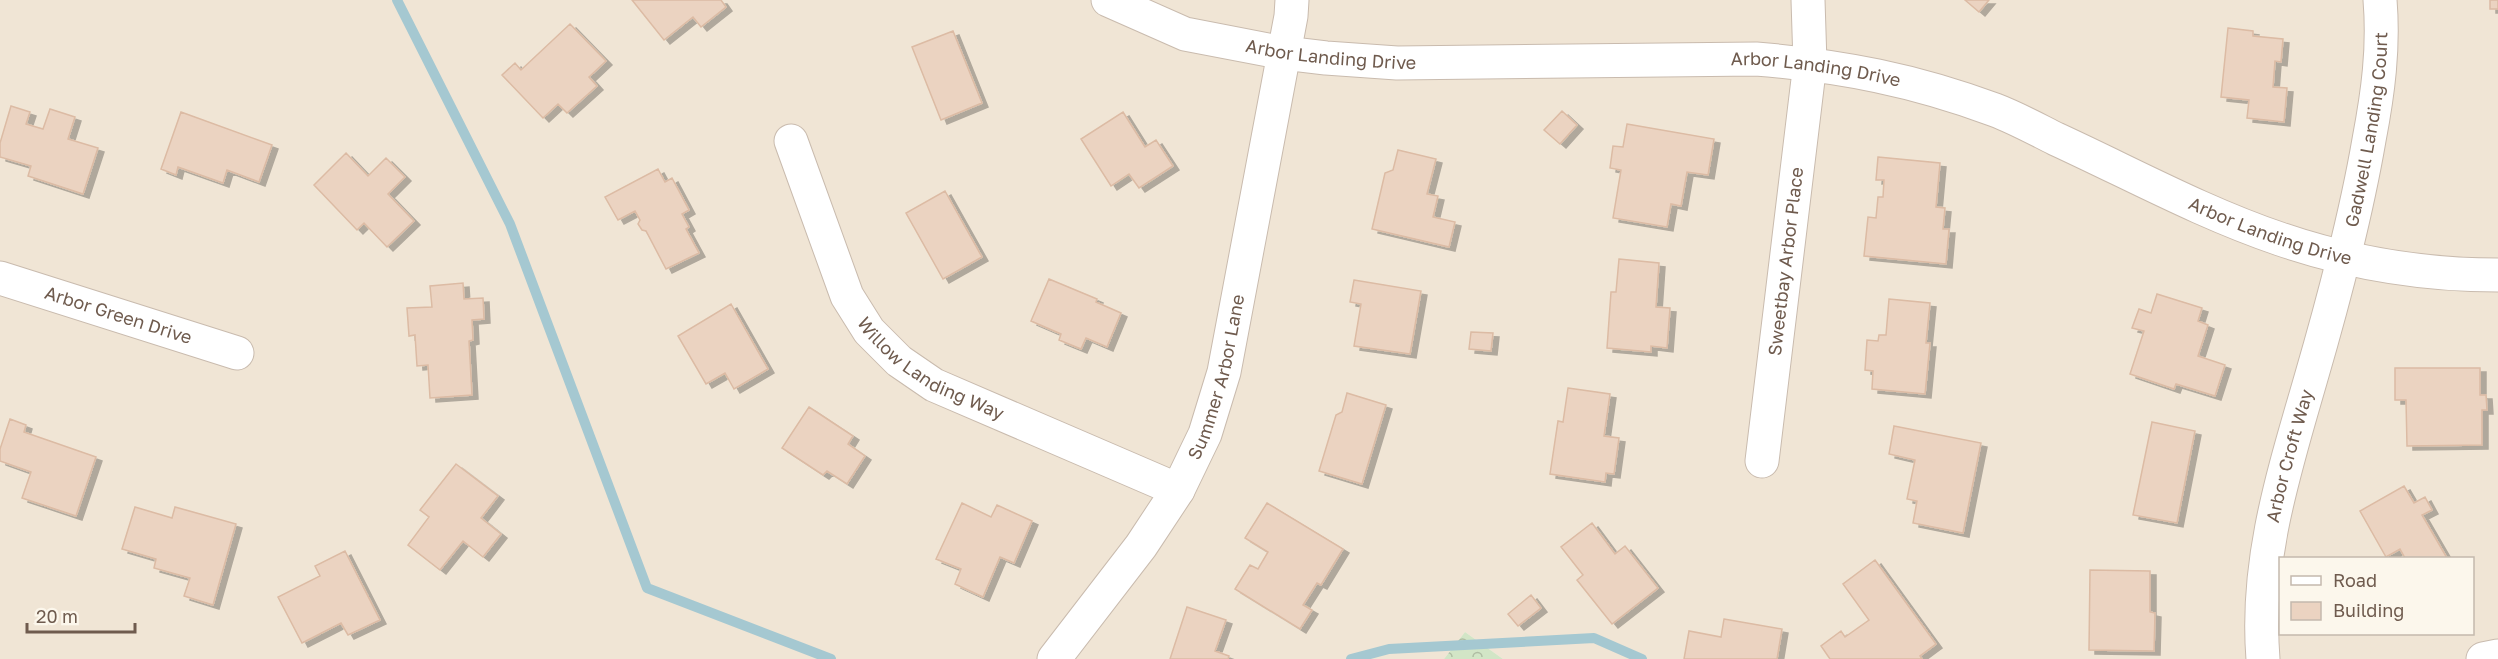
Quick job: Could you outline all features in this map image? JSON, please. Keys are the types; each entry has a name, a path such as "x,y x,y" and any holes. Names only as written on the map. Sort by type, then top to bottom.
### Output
{"street":[{"name":"Arbor Landing Drive","path":"1108,0 1185,34 1284,53 1397,63 1756,59 1810,63 1864,71 1924,86 1997,111 2219,215 2280,239 2345,258 2421,272 2498,275"},
{"name":"Summer Arbor Lane","path":"1054,659 1141,546 1178,490 1205,434 1224,372 1292,0"},
{"name":"Sweetbay Arbor Place","path":"1762,461 1810,63 1808,0"},
{"name":"Gadwell Landing Court","path":"2345,258 2358,207 2379,87 2382,28 2380,0"},
{"name":"Willow Landing Way","path":"791,141 847,296 869,331 899,361 934,385 1178,490"},
{"name":"Arbor Croft Way","path":"2263,659 2261,633 2264,568 2275,505 2345,258"},
{"name":"Arbor Green Drive","path":"0,278 237,353"},
{"path":"2483,659 2498,656"}],"shaded area":[{"path":"0,0 2498,0 2498,659 1503,659 1465,632 1444,659 0,659"}],"green space":[{"path":"1465,632 1503,659 1444,659"}],"building":[{"path":"632,0 721,0 726,7 701,27 693,17 664,40"},
{"path":"1965,0 1989,0 1979,12"},
{"path":"2490,0 2498,0 2498,9 2490,9"},
{"path":"570,24 606,61 589,77 597,86 567,113 558,104 543,118 502,75 515,63 521,70"},
{"path":"2228,28 2253,31 2253,36 2283,39 2281,62 2275,61 2273,87 2287,88 2284,122 2247,118 2249,100 2221,97"},
{"path":"953,31 982,103 941,120 912,47"},
{"path":"11,106 30,112 26,124 43,129 50,109 75,117 68,139 98,148 83,194 28,176 31,166 0,157 0,143"},
{"path":"1562,111 1577,125 1560,144 1544,130"},
{"path":"181,112 272,145 259,182 227,170 223,183 178,167 176,175 161,169"},
{"path":"1123,112 1145,147 1156,140 1173,166 1139,188 1129,174 1111,186 1081,139"},
{"path":"1627,124 1714,139 1708,175 1687,172 1681,206 1671,204 1667,227 1613,218 1621,170 1610,168 1613,146 1623,147"},
{"path":"1398,150 1436,159 1427,194 1438,196 1433,217 1455,222 1449,247 1372,229 1385,173 1393,170"},
{"path":"346,153 368,176 386,158 405,177 388,194 414,221 387,247 364,223 357,230 314,185"},
{"path":"1878,157 1940,163 1936,207 1945,208 1943,229 1949,229 1946,264 1864,256 1868,217 1876,218 1878,197 1883,197 1884,180 1876,180"},
{"path":"658,169 665,182 672,178 689,210 682,214 689,227 686,229 699,253 666,269 646,231 642,230 638,224 640,220 635,211 618,220 605,197"},
{"path":"945,191 982,257 943,279 906,213"},
{"path":"1619,259 1659,263 1656,307 1670,308 1667,348 1651,346 1651,352 1607,348 1611,292 1616,292"},
{"path":"1049,279 1097,299 1096,302 1121,313 1107,347 1086,338 1081,349 1059,340 1061,334 1031,321"},
{"path":"1354,280 1421,291 1410,354 1354,346 1361,304 1350,302"},
{"path":"463,283 464,299 483,298 484,319 472,320 473,340 469,341 472,395 430,398 428,365 417,366 415,335 409,336 407,308 432,307 430,286"},
{"path":"2157,294 2202,308 2198,321 2208,325 2198,356 2225,365 2215,396 2176,384 2174,389 2130,374 2144,331 2132,328 2139,309 2151,313"},
{"path":"1889,299 1930,303 1926,343 1930,343 1925,394 1872,389 1873,371 1865,370 1867,340 1878,341 1879,335 1886,335"},
{"path":"731,304 768,369 734,389 725,373 706,384 678,336"},
{"path":"1471,332 1493,333 1491,351 1469,349"},
{"path":"2395,368 2480,368 2480,395 2486,395 2487,410 2482,410 2482,445 2407,446 2406,400 2395,400"},
{"path":"1568,388 1610,394 1604,436 1619,438 1614,474 1606,473 1605,482 1550,474 1558,421 1563,422"},
{"path":"1347,393 1386,405 1362,484 1319,471 1336,415 1342,412"},
{"path":"809,407 853,436 848,444 865,456 847,484 827,471 823,475 782,448"},
{"path":"10,419 26,425 24,432 96,457 76,516 22,498 31,472 0,461 0,449"},
{"path":"2152,422 2195,431 2177,523 2133,515"},
{"path":"1894,426 1981,443 1963,533 1913,523 1917,501 1907,499 1915,460 1889,454"},
{"path":"456,464 498,496 481,518 501,534 483,557 463,541 440,570 408,545 429,517 420,510"},
{"path":"2404,486 2414,503 2425,497 2432,510 2422,515 2446,557 2404,557 2400,549 2386,557 2360,511"},
{"path":"962,503 991,517 997,505 1032,521 1014,563 1000,557 983,597 955,584 961,569 936,559"},
{"path":"1267,503 1343,549 1321,585 1317,583 1303,605 1312,610 1300,629 1235,589 1250,565 1258,569 1268,552 1245,538"},
{"path":"135,507 172,518 175,507 236,524 213,605 184,596 190,578 154,568 156,559 122,549"},
{"path":"1592,523 1615,554 1625,546 1658,588 1612,624 1577,580 1583,575 1561,547"},
{"path":"345,551 380,620 348,635 341,623 302,643 278,597 320,576 315,566"},
{"path":"1875,560 1936,644 1920,656 1922,659 1830,659 1821,646 1841,631 1845,637 1869,620 1843,584"},
{"path":"2090,570 2150,571 2150,612 2155,613 2154,651 2089,650"},
{"path":"1531,595 1541,608 1518,626 1508,614"},
{"path":"1187,607 1226,620 1215,651 1229,656 1228,659 1170,659"},
{"path":"1724,619 1782,629 1777,659 1684,659 1689,631 1721,637"}],"waterway":[{"path":"397,0 510,224 647,588 831,659"},
{"path":"1351,659 1389,649 1594,638 1642,659"}]}
